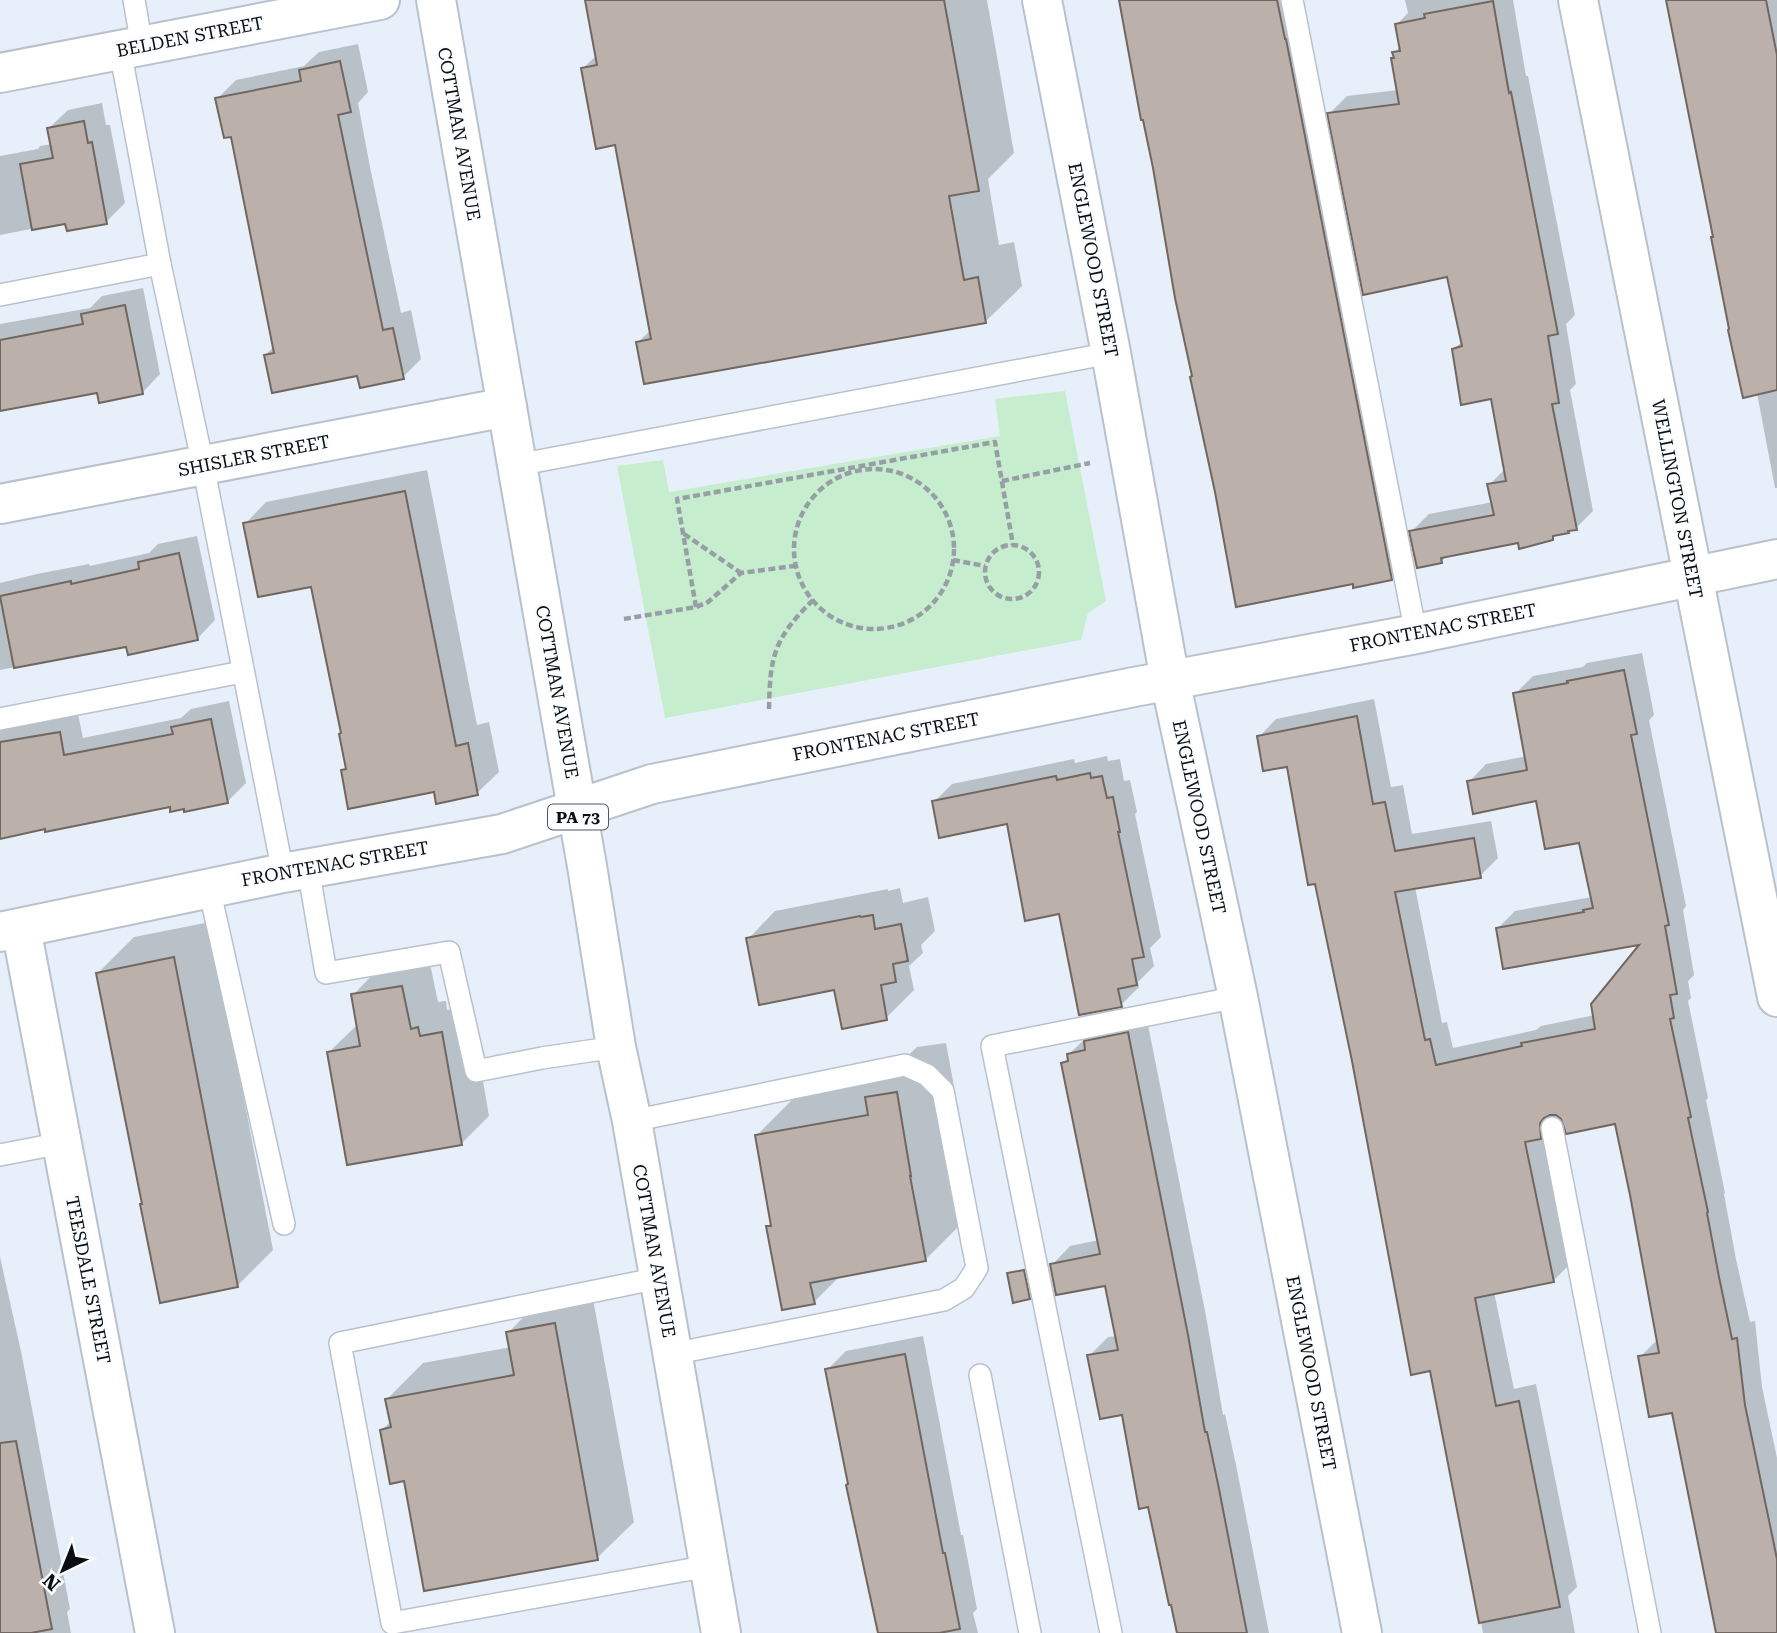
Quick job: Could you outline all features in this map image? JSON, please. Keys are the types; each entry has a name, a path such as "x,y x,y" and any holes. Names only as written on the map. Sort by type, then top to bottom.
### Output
{"street":[{"name":"BELDEN STREET","path":"0,74 380,0"},
{"name":"COTTMAN AVENUE","path":"436,0 616,1048 632,1121 721,1633"},
{"name":"ENGLEWOOD STREET","path":"1042,0 1111,353 1170,680 1238,997 1362,1633"},
{"name":"WELLINGTON STREET","path":"1578,0 1777,998"},
{"name":"SHISLER STREET","path":"0,504 507,408"},
{"name":"FRONTENAC STREET","path":"11,930 295,870 502,834 652,784 1170,680 1416,634 1777,559"},
{"name":"TEESDALE STREET","path":"11,930 62,1143 155,1633"}],"lane":[{"path":"134,0 131,48 160,264 203,465 242,672 295,870 326,973 449,952 476,1071 542,1058 616,1048"},
{"path":"1292,0 1416,634"},
{"path":"0,295 160,264"},
{"path":"517,465 1111,353"},
{"path":"0,719 242,672"},
{"path":"209,888 284,1224"},
{"path":"1111,1633 992,1046 1238,997"},
{"path":"632,1121 905,1065 927,1075 943,1091 977,1268 964,1288 944,1300 672,1354"},
{"path":"1552,1128 1650,1633"},
{"path":"0,1154 62,1143"},
{"path":"659,1278 340,1343 392,1623 709,1566"},
{"path":"980,1375 1030,1633"}],"path":[{"path":"696,607 677,499 995,442 1013,545"},
{"path":"1002,481 1091,463"},
{"path":"856,469 897,472 922,484 940,503 951,526 955,551 950,576 938,599 919,616 897,627 871,631 846,626 824,613 805,592 794,566 794,538 802,512 819,490 856,469"},
{"path":"683,534 741,573"},
{"path":"1003,546 1022,547 1036,558 1039,567 1037,583 1026,596 1018,599 1001,597 993,592 985,576 985,566 995,550 1003,546"},
{"path":"953,560 985,566"},
{"path":"624,619 696,607 708,602 741,573 794,566"},
{"path":"768,709 769,680 776,649 792,622 813,600"}],"green space":[{"path":"1065,391 1106,601 1088,613 1081,640 665,718 617,466 663,460 669,492 1000,436 995,399"}],"building":[{"path":"585,0 944,0 979,191 949,196 964,280 978,277 986,323 644,384 636,342 651,339 615,145 596,149 581,68 597,65"},
{"path":"1119,0 1277,0 1392,580 1353,588 1353,584 1236,607"},
{"path":"1666,0 1766,0 1777,55 1777,390 1743,398"},
{"path":"1493,1 1558,334 1548,336 1559,403 1552,404 1577,530 1519,549 1518,543 1441,558 1442,563 1417,568 1409,531 1494,515 1487,484 1506,481 1491,399 1461,405 1452,349 1462,346 1447,277 1363,295 1327,113 1399,104 1391,58 1394,58 1392,52 1400,51 1395,24 1425,18 1424,14"},
{"path":"340,61 351,112 338,115 383,330 393,328 404,379 360,388 357,376 272,393 264,355 274,353 231,137 224,138 215,98 301,81 299,70"},
{"path":"84,121 88,143 92,142 107,224 67,231 65,224 32,230 20,164 53,158 47,128"},
{"path":"125,305 143,394 99,403 97,393 0,411 0,340 83,324 81,314"},
{"path":"405,491 456,746 468,743 478,795 436,804 434,792 348,809 341,770 346,769 339,734 341,733 311,587 258,597 243,523"},
{"path":"179,553 198,640 128,655 126,647 14,668 0,596 139,569 138,562"},
{"path":"1624,670 1637,734 1631,735 1669,925 1665,926 1677,994 1670,995 1674,1018 1670,1019 1732,1339 1737,1338 1745,1405 1777,1559 1777,1633 1716,1633 1672,1413 1649,1417 1638,1356 1659,1353 1615,1124 1566,1134 1561,1119 1556,1115 1544,1118 1540,1123 1541,1139 1525,1142 1554,1282 1475,1298 1496,1406 1519,1401 1560,1607 1479,1623 1430,1371 1411,1375 1352,1061 1315,884 1308,885 1287,767 1263,771 1257,736 1357,716 1373,804 1385,802 1395,851 1474,838 1481,878 1395,892 1425,1040 1430,1039 1436,1065 1522,1046 1521,1043 1595,1029 1591,1004 1639,945 1503,969 1496,928 1584,912 1583,910 1593,908 1579,843 1545,849 1536,801 1473,814 1467,781 1527,770 1513,693"},
{"path":"211,719 228,803 184,812 184,809 170,812 170,807 0,839 0,742 60,732 64,755 173,734 171,727"},
{"path":"1090,773 1091,778 1102,776 1107,798 1113,797 1144,957 1132,959 1137,985 1118,989 1122,1007 1079,1015 1059,914 1025,921 1007,824 939,838 932,801 1056,776 1057,780"},
{"path":"873,915 875,929 901,924 908,961 893,964 896,982 881,985 887,1020 842,1029 834,990 759,1005 746,938"},
{"path":"174,957 238,1287 160,1303 96,973"},
{"path":"402,986 411,1029 418,1027 420,1036 442,1032 462,1145 347,1165 327,1052 360,1046 351,994"},
{"path":"1128,1032 1205,1432 1247,1633 1177,1633 1148,1507 1139,1509 1122,1415 1100,1419 1087,1355 1118,1350 1105,1286 1056,1295 1050,1264 1100,1254 1061,1063 1068,1061 1067,1054 1085,1050 1084,1041"},
{"path":"897,1092 926,1261 810,1283 815,1304 782,1310 766,1226 771,1226 755,1135 868,1115 865,1097"},
{"path":"1024,1270 1030,1299 1013,1303 1007,1273"},
{"path":"555,1323 598,1560 424,1591 404,1481 390,1484 380,1430 391,1427 385,1399 514,1375 506,1332"},
{"path":"905,1354 960,1629 939,1633 878,1633 846,1485 848,1484 825,1369"},
{"path":"16,1441 52,1629 31,1633 0,1633 0,1443"}]}
